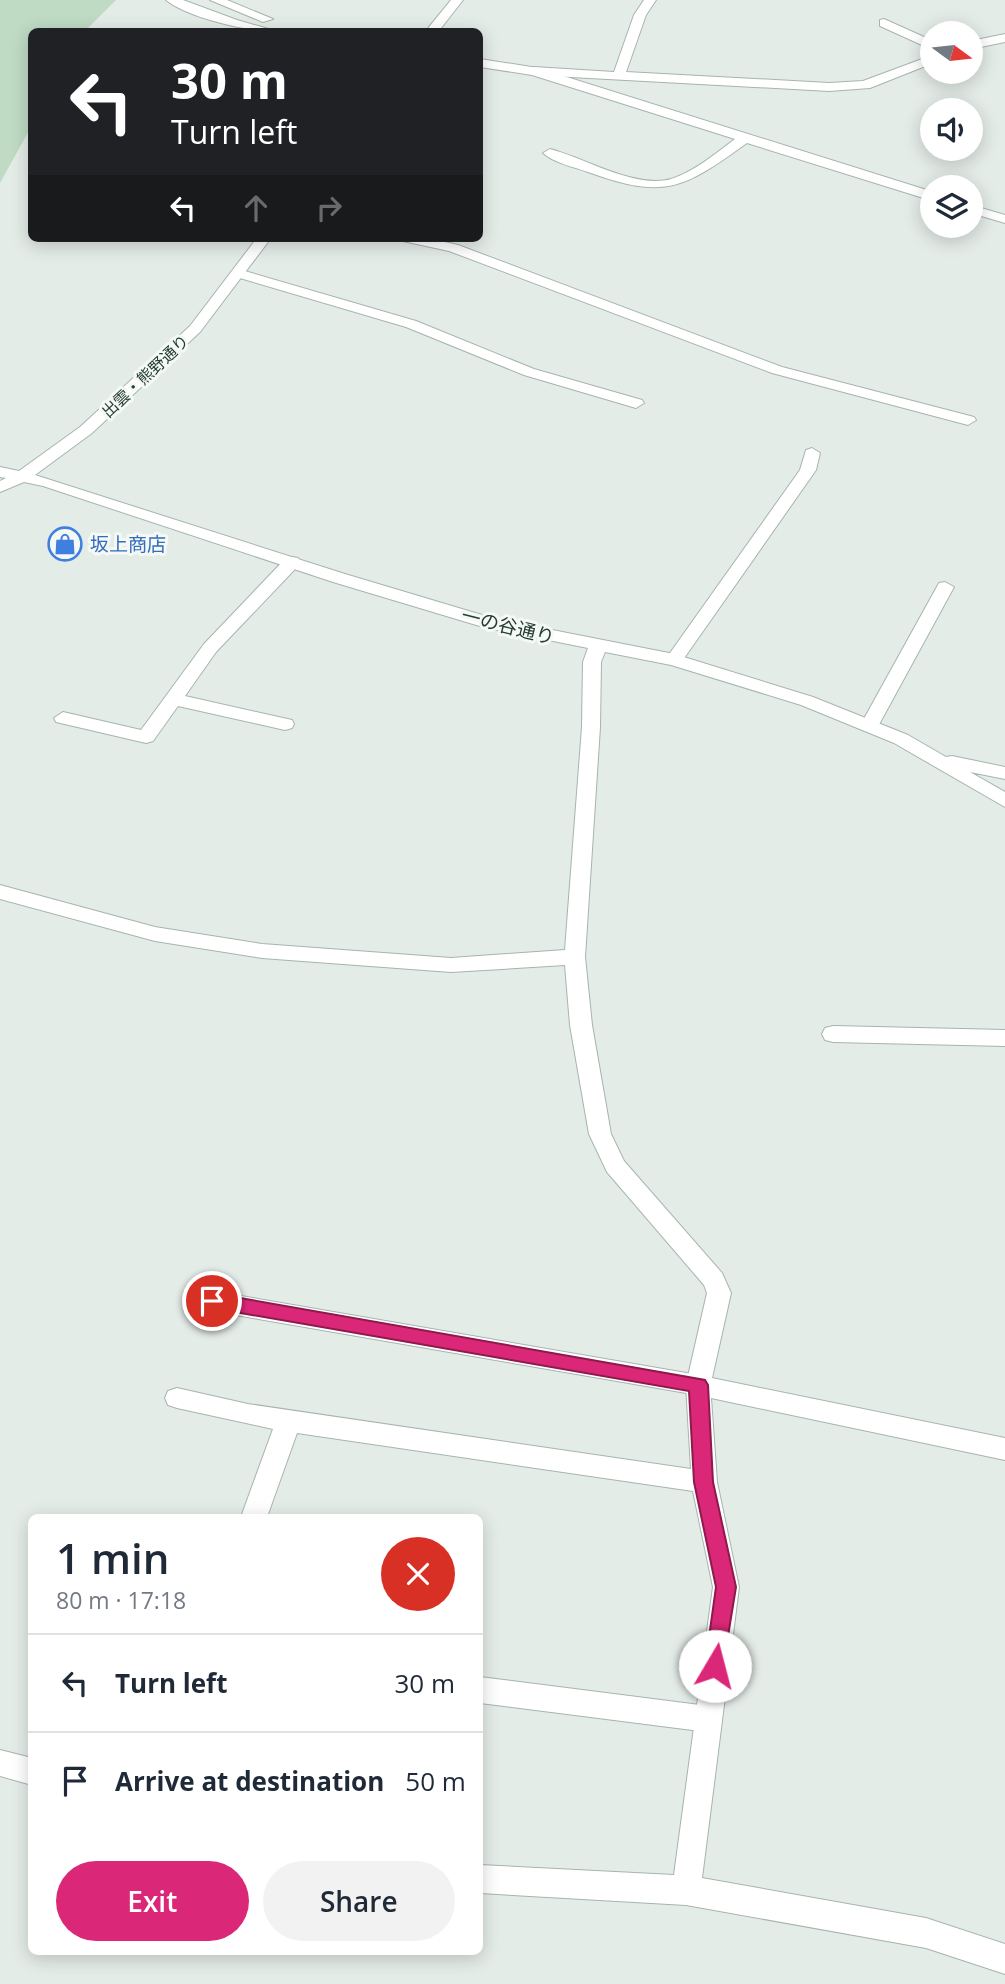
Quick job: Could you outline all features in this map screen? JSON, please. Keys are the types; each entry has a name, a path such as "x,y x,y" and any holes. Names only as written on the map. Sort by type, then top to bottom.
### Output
{"street":[{"path":"172,0 233,23 255,28"},
{"path":"216,0 276,23 278,28"},
{"path":"434,28 457,0"},
{"path":"619,75 639,15 650,0"},
{"path":"884,23 920,40"},
{"path":"984,42 1005,38"},
{"path":"483,64 534,72 829,87 864,85 920,65"},
{"path":"534,72 920,193"},
{"path":"550,153 637,183 674,183 745,138"},
{"path":"983,212 1003,217"},
{"name":"出雲・熊野通り","path":"0,487 21,477 86,430 141,382 195,329 261,242"},
{"path":"426,242 453,248 776,370 968,420"},
{"path":"238,273 411,324 529,372 636,402"},
{"path":"674,660 808,470 812,453"},
{"name":"一の谷通り","path":"0,472 47,482 489,623 674,660 807,701 901,739 1005,801"},
{"path":"63,718 146,737 210,648 292,562"},
{"path":"869,726 903,667 919,630 945,587"},
{"path":"598,646 592,662 592,727 575,957 581,1025 600,1134 615,1166 714,1280 719,1293 698,1385 704,1482 726,1587 686,1890"},
{"path":"173,699 285,724"},
{"path":"937,759 1005,773"},
{"path":"0,892 155,934 262,951 451,965 575,957"},
{"path":"833,1034 1005,1038"},
{"path":"212,1301 698,1385 1005,1449"},
{"path":"177,1398 248,1415 704,1482"},
{"path":"255,1514 289,1419"},
{"path":"483,1690 708,1719"},
{"path":"0,1763 28,1771"},
{"path":"483,1879 686,1890 926,1933 1005,1959"}],"green space":[{"path":"0,0 116,0 88,28 28,28 28,132 0,183"}],"place":[{"name":"坂上商店","path":"65,544"}],"route":[{"path":"212,1301 698,1385 704,1482 726,1587 715,1666"}]}
